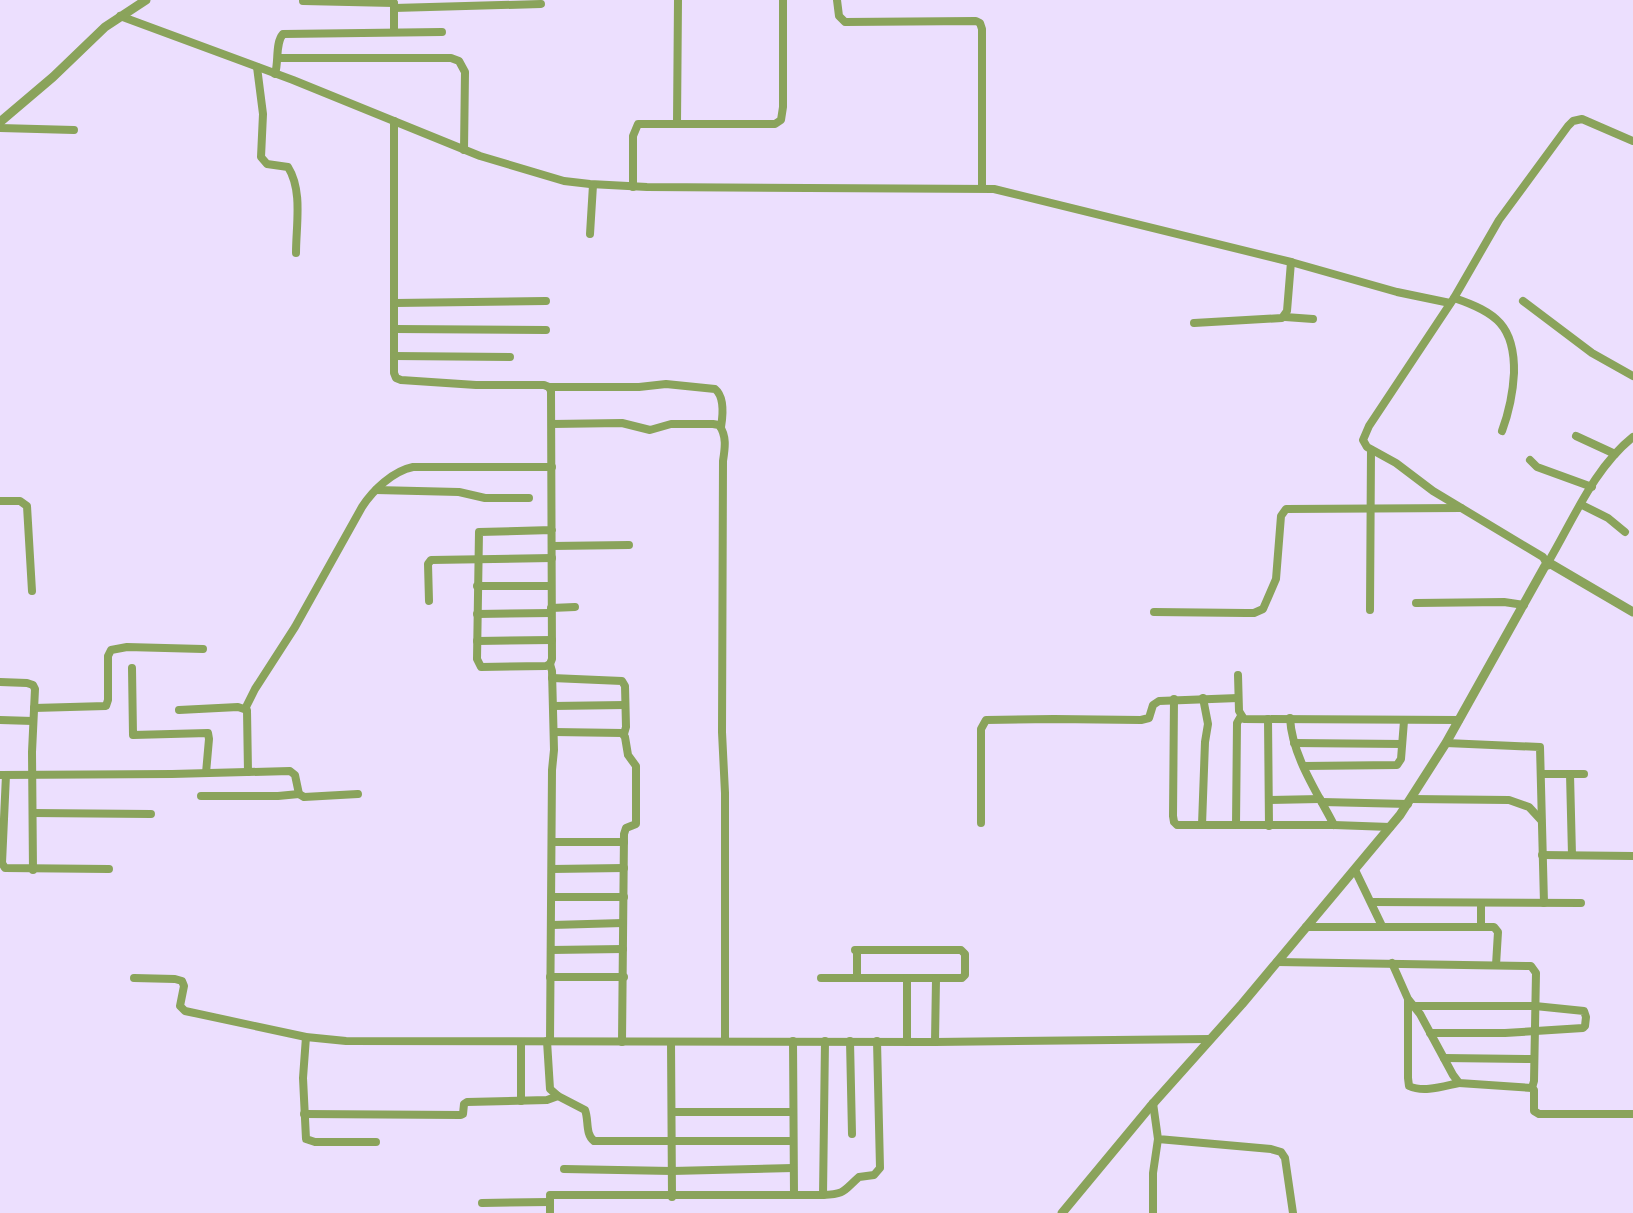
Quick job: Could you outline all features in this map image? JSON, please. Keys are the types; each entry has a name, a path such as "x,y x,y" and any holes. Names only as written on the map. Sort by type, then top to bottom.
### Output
{"street":[{"path":"0,122 53,77 105,27 146,0"},
{"path":"677,123 678,0"},
{"path":"633,187 633,136 635,127 642,123 775,124 781,120 783,0"},
{"path":"837,0 838,16 845,22 976,21 980,23 983,92 982,188"},
{"path":"303,1 394,4 541,4"},
{"path":"394,4 394,32"},
{"path":"120,16 275,74 464,150 553,178 593,185 633,187 982,188 1040,199 1164,232 1291,262 1397,292 1473,305 1494,316 1510,338 1514,352 1514,381 1502,432"},
{"path":"275,74 279,58 279,40 283,33 442,32"},
{"path":"279,58 451,58 459,61 465,72 464,150"},
{"path":"257,67 262,114 261,157 267,164 288,166 295,181 297,192 296,253"},
{"path":"1633,141 1582,119 1573,121 1499,220 1452,301 1369,426 1363,440 1371,450 1396,463 1433,491 1543,557 1548,564 1633,612"},
{"path":"394,121 395,376 401,381 476,385 639,387 666,384 715,389 722,399 721,427 725,446 722,624 724,1040"},
{"path":"0,128 74,130"},
{"path":"590,234 593,185"},
{"path":"1194,323 1280,319 1287,311 1291,262"},
{"path":"395,303 546,301"},
{"path":"1523,301 1592,353 1633,376"},
{"path":"1284,316 1313,319"},
{"path":"395,329 546,330"},
{"path":"394,356 510,357"},
{"path":"549,387 552,399 552,659 550,664 554,732 548,1086 553,1093 585,1110 589,1136 594,1141 793,1141"},
{"path":"552,424 622,423 650,430 677,424 713,424 721,427"},
{"path":"1576,436 1615,454"},
{"path":"1062,1213 1153,1103 1355,870 1410,801 1446,743 1592,486 1615,454 1629,445 1633,437"},
{"path":"1370,610 1371,450"},
{"path":"1530,460 1537,467 1592,486"},
{"path":"245,709 295,627 362,507 376,490 400,471 413,467 552,466"},
{"path":"376,490 459,492 485,498 529,498"},
{"path":"0,501 20,501 27,506 32,591"},
{"path":"1582,505 1608,518 1625,532"},
{"path":"1154,612 1246,614 1261,611 1277,576 1283,511 1462,508"},
{"path":"550,664 482,667 477,659 477,586 478,535 481,531 552,530"},
{"path":"552,546 629,544"},
{"path":"429,601 428,564 430,561 552,558"},
{"path":"477,586 551,586"},
{"path":"1416,603 1504,602 1524,605"},
{"path":"477,614 575,607"},
{"path":"477,641 552,640"},
{"path":"34,708 106,706 108,656 111,650 127,647 203,649"},
{"path":"132,668 133,735 208,733 206,773"},
{"path":"1236,825 1237,723 1241,716 1238,675"},
{"path":"552,678 621,681 625,686 626,727 624,734 627,752 636,766 637,822 635,826 626,828 624,842 622,1042"},
{"path":"0,682 27,683 33,685 35,689 32,775 33,870"},
{"path":"1202,825 1205,742 1208,724 1203,698"},
{"path":"981,823 981,729 987,720 1144,720 1149,718 1153,705 1157,702 1174,699 1238,698"},
{"path":"1174,699 1173,819 1177,825 1390,827"},
{"path":"553,706 625,705"},
{"path":"179,710 245,709"},
{"path":"245,709 249,717 248,772"},
{"path":"1241,716 1249,720 1290,718 1459,720"},
{"path":"1290,718 1294,742 1334,825"},
{"path":"1268,719 1269,826"},
{"path":"0,720 33,721"},
{"path":"1304,766 1395,766 1400,762 1404,721"},
{"path":"554,732 624,734"},
{"path":"1294,742 1402,744"},
{"path":"1446,743 1538,746 1541,751 1544,903"},
{"path":"109,869 33,870 8,869 3,866 3,775 290,771 295,775 299,794"},
{"path":"1541,774 1584,774"},
{"path":"1570,774 1572,855"},
{"path":"201,796 299,794 309,797 358,794"},
{"path":"1269,800 1509,800 1528,807 1541,820"},
{"path":"33,813 151,814"},
{"path":"552,842 624,842"},
{"path":"1542,855 1633,856"},
{"path":"552,868 624,868"},
{"path":"1355,870 1382,926"},
{"path":"552,897 624,897"},
{"path":"1372,902 1581,903"},
{"path":"1481,903 1481,927"},
{"path":"552,925 623,924"},
{"path":"1306,927 1494,927 1497,929 1496,965"},
{"path":"551,950 623,949"},
{"path":"821,978 936,979 964,978 963,951 856,950 857,978"},
{"path":"1277,962 1527,965 1536,973 1534,1083 1532,1088 1534,1090 1534,1109 1537,1113 1633,1114"},
{"path":"1392,963 1411,1003 1420,1014 1459,1083"},
{"path":"550,977 624,977"},
{"path":"134,978 182,981 184,986 180,1006 185,1011 306,1037 346,1041 935,1042 1210,1039"},
{"path":"907,978 908,1042"},
{"path":"935,1042 936,979"},
{"path":"1411,1003 1535,1005 1584,1011 1586,1017 1583,1028 1504,1033 1430,1033"},
{"path":"1411,1003 1409,1086 1426,1088 1459,1083 1532,1088"},
{"path":"306,1037 303,1078 305,1135 308,1141 376,1142"},
{"path":"793,1041 794,1195"},
{"path":"823,1195 825,1041"},
{"path":"850,1041 852,1134"},
{"path":"482,1203 550,1196 823,1195 843,1192 859,1177 874,1175 880,1168 877,1041"},
{"path":"521,1042 521,1101"},
{"path":"671,1042 672,1197"},
{"path":"1444,1058 1534,1059"},
{"path":"304,1114 459,1115 463,1114 464,1104 467,1102 547,1100 558,1096"},
{"path":"1153,1103 1158,1139 1153,1173 1153,1213"},
{"path":"672,1112 793,1112"},
{"path":"1158,1139 1271,1149 1281,1152 1286,1158 1293,1213"},
{"path":"564,1169 672,1171 793,1168"},
{"path":"550,1196 550,1213"}]}
